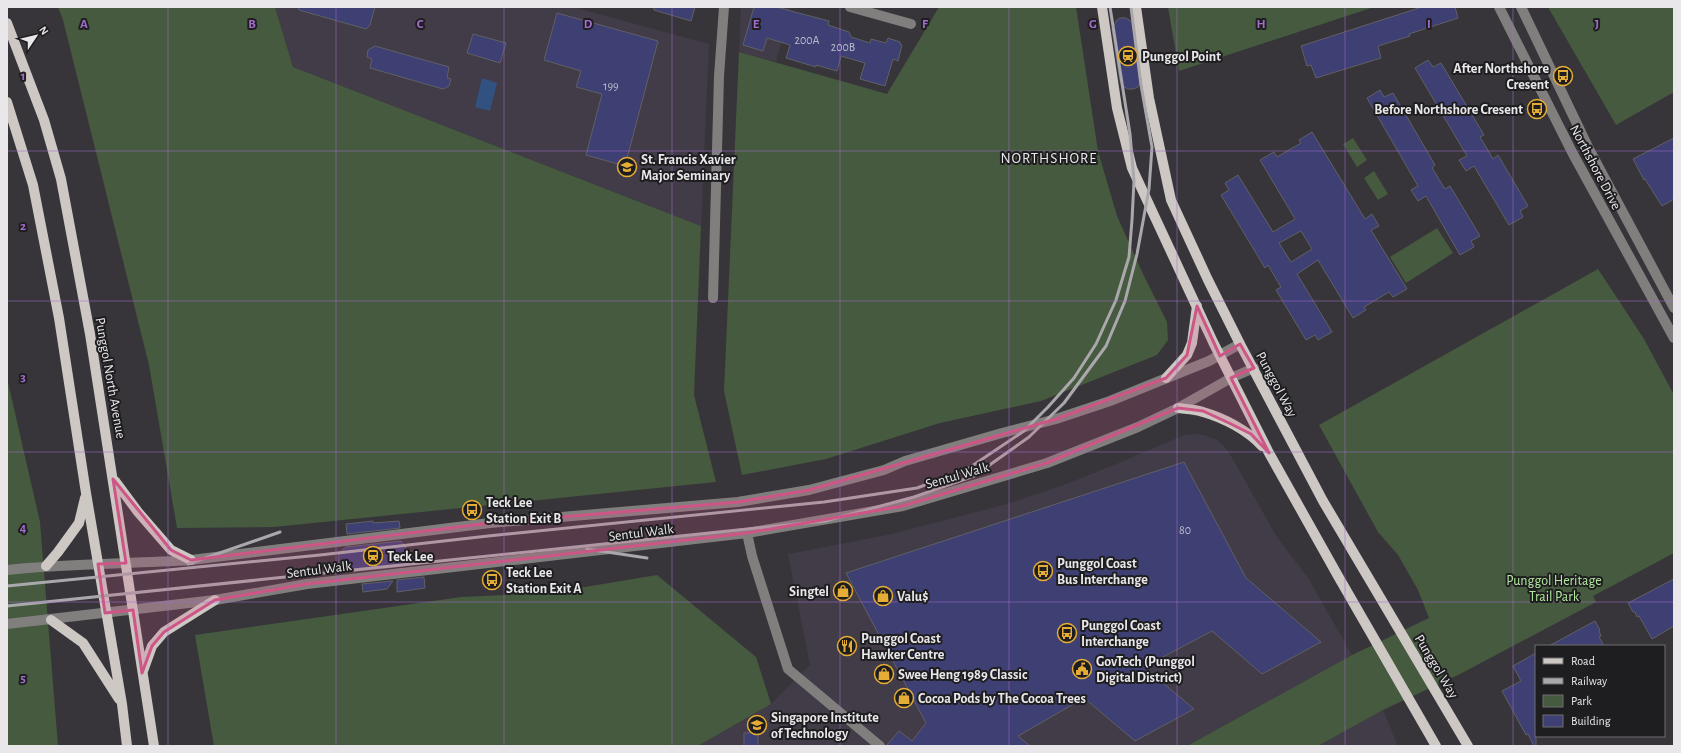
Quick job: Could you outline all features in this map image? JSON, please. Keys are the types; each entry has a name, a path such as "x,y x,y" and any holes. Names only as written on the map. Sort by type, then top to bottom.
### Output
{"main road":[{"path":"1102,7 1117,108 1132,168 1220,356 1270,453 1370,632 1436,746"},
{"name":"Punggol Way","path":"1136,7 1149,98 1171,200 1208,280 1240,344 1254,368 1323,502 1468,746"},
{"name":"Punggol North Avenue","path":"7,23 44,120 61,179 90,334 114,479 154,746"},
{"path":"7,102 35,193 60,318 105,613 122,704 127,746"},
{"path":"1166,378 1187,355 1192,343 1197,306"},
{"path":"1178,408 1203,412 1229,423 1251,434 1270,453"},
{"path":"114,479 138,512 171,550 191,560"},
{"path":"46,566 79,523 86,493"},
{"path":"142,673 152,646 164,632 215,600"},
{"path":"51,620 83,643 122,704"}],"street":[{"path":"713,298 719,76 724,7"},
{"name":"Northshore Drive","path":"1499,7 1573,154 1674,338"},
{"name":"Northshore Drive","path":"1521,7 1588,147 1674,308"},
{"path":"856,8 911,24"},
{"name":"Sentul Walk","path":"7,570 46,566 126,564 191,560 490,523 738,502 810,490 884,470 905,461 994,435 1056,419 1110,401 1220,356 1240,344"},
{"name":"Sentul Walk","path":"7,624 215,600 306,584 747,533 903,506 1047,463 1138,427 1178,408 1231,378 1254,368"},
{"path":"747,533 752,556 788,669 880,746"}],"highlighted area":[{"path":"1197,306 1220,356 1240,344 1254,368 1231,378 1269,453 1251,434 1229,423 1203,411 1178,408 1047,463 903,506 747,533 307,584 215,600 164,632 152,646 142,673 133,610 105,613 98,564 126,563 113,479 171,550 191,560 490,523 738,502 809,490 1056,419 1166,378 1187,355"}],"shaded area":[{"name":"St. Francis Xavier Major Seminary","path":"275,7 573,7 709,44 701,226 293,67"},
{"path":"741,7 791,7 776,62 739,52"},
{"path":"1184,435 1205,435 1217,440 1230,454 1277,537 1308,578 1352,655 1187,746 698,746 771,704 810,665 788,554 887,535 1007,504 1061,486"},
{"path":"1383,710 1398,746 1318,746"}],"green space":[{"path":"58,7 275,7 293,67 701,226 694,395 716,482 274,527 177,528 149,365 63,20"},
{"path":"939,7 1076,7 1098,151 1117,216 1143,274 1167,322 1168,340 1157,355 1041,401 940,423 826,459 742,475 724,391 739,52 887,94"},
{"path":"1168,7 1374,7 1179,71"},
{"path":"1548,7 1674,7 1674,92 1616,125"},
{"path":"1353,138 1367,160 1357,167 1343,144"},
{"path":"1374,171 1388,194 1378,200 1364,178"},
{"path":"1437,228 1453,253 1406,283 1390,257"},
{"name":"Punggol Heritage Trail Park","path":"1598,269 1644,339 1674,395 1674,553 1593,596 1596,602 1462,673 1383,710 1318,746 1187,746 1352,655 1429,618 1418,590 1398,555 1378,532 1319,425"},
{"path":"7,378 40,522 58,746 7,746"},
{"path":"657,575 756,657 771,704 698,746 214,746 195,635 461,597 549,593"}],"water":[{"path":"482,78 497,83 490,111 475,107"}],"building":[{"path":"299,7 375,7 370,25 366,29 299,10"},
{"path":"654,7 695,7 691,21 654,10"},
{"path":"754,7 776,7 829,21 828,25 849,32 851,37 870,43 871,39 886,43 888,38 900,42 902,45 898,61 893,59 885,86 860,79 865,63 841,56 837,71 816,65 816,67 786,58 790,45 767,38 763,51 743,45"},
{"path":"1422,7 1455,7 1458,18 1378,46 1381,58 1316,78 1311,65 1307,66 1301,46"},
{"path":"557,13 658,41 625,166 586,155 602,94 576,87 581,71 544,60"},
{"name":"Punggol Point","path":"1120,18 1126,18 1132,22 1140,83 1138,87 1133,89 1128,89 1122,86 1120,81 1112,29 1117,20"},
{"path":"473,34 506,43 500,63 467,53"},
{"path":"375,46 449,67 447,78 451,79 449,86 443,89 370,68 372,59 367,57 368,50"},
{"path":"1428,60 1433,67 1441,63 1484,135 1480,137 1493,159 1498,155 1528,206 1520,211 1523,217 1509,225 1474,166 1466,171 1459,160 1467,156 1415,68"},
{"path":"1380,90 1384,97 1393,93 1435,165 1432,168 1445,189 1450,186 1480,236 1471,241 1474,247 1460,255 1426,196 1418,201 1411,190 1418,186 1367,98"},
{"path":"1312,132 1365,219 1372,214 1379,226 1371,230 1407,289 1393,297 1389,292 1364,307 1366,310 1353,318 1318,260 1297,274 1332,332 1318,340 1315,335 1306,340 1276,290 1281,287 1268,265 1265,268 1221,195 1229,190 1225,183 1238,175 1273,232 1295,219 1260,160 1274,152 1277,157 1301,143 1299,140","holes":["1301,231 1312,249 1291,262 1279,243"]},
{"path":"1674,138 1674,199 1662,206 1645,179 1644,180 1633,159"},
{"path":"1184,462 1246,578 1321,642 1262,674 1212,631 1144,667 1194,709 1135,741 1084,698 1018,736 1030,746 886,746 899,731 912,741 926,723 846,573"},
{"path":"373,521 373,523 399,521 400,528 347,534 346,524"},
{"path":"401,541 407,549 409,555 408,561 404,566 350,572 344,570 339,565 338,558 340,552 346,547"},
{"path":"424,577 425,588 397,592 397,580"},
{"path":"1674,579 1674,626 1652,639 1639,616 1637,617 1628,603"},
{"path":"393,581 387,589 363,592 362,584"},
{"path":"1595,621 1600,630 1601,636 1599,637 1603,645 1551,645"},
{"path":"1535,654 1536,746 1534,746 1528,734 1526,735 1502,691 1521,681 1513,666"},
{"path":"744,733 758,733 758,746 744,746"}],"railway":[{"path":"7,586 824,502 917,488 966,470 1024,431 1074,378 1096,344 1116,300 1129,257 1134,181 1130,134 1110,7"},
{"path":"7,606 825,521 914,497 974,476 1029,437 1064,403 1106,346 1125,301 1137,254 1149,189 1152,147 1141,85 1131,7"},
{"path":"188,564 280,532"},
{"path":"587,549 647,558"}],"place":[{"name":"Punggol Point","path":"1128,56"},
{"name":"After Northshore Cresent","path":"1563,76"},
{"name":"Before Northshore Cresent","path":"1537,109"},
{"name":"St. Francis Xavier Major Seminary","path":"627,167"},
{"name":"Teck Lee Station Exit B","path":"472,510"},
{"name":"Teck Lee","path":"373,556"},
{"name":"Punggol Coast Bus Interchange","path":"1043,571"},
{"name":"Teck Lee Station Exit A","path":"492,580"},
{"name":"Singtel","path":"843,591"},
{"name":"Valu$","path":"883,596"},
{"name":"Punggol Coast Interchange","path":"1067,633"},
{"name":"Punggol Coast Hawker Centre","path":"847,646"},
{"name":"GovTech (Punggol Digital District)","path":"1082,669"},
{"name":"Swee Heng 1989 Classic","path":"884,674"},
{"name":"Cocoa Pods by The Cocoa Trees","path":"904,698"},
{"name":"Singapore Institute of Technology","path":"757,725"}],"district":[{"name":"NORTHSHORE","path":"1049,158"}]}
